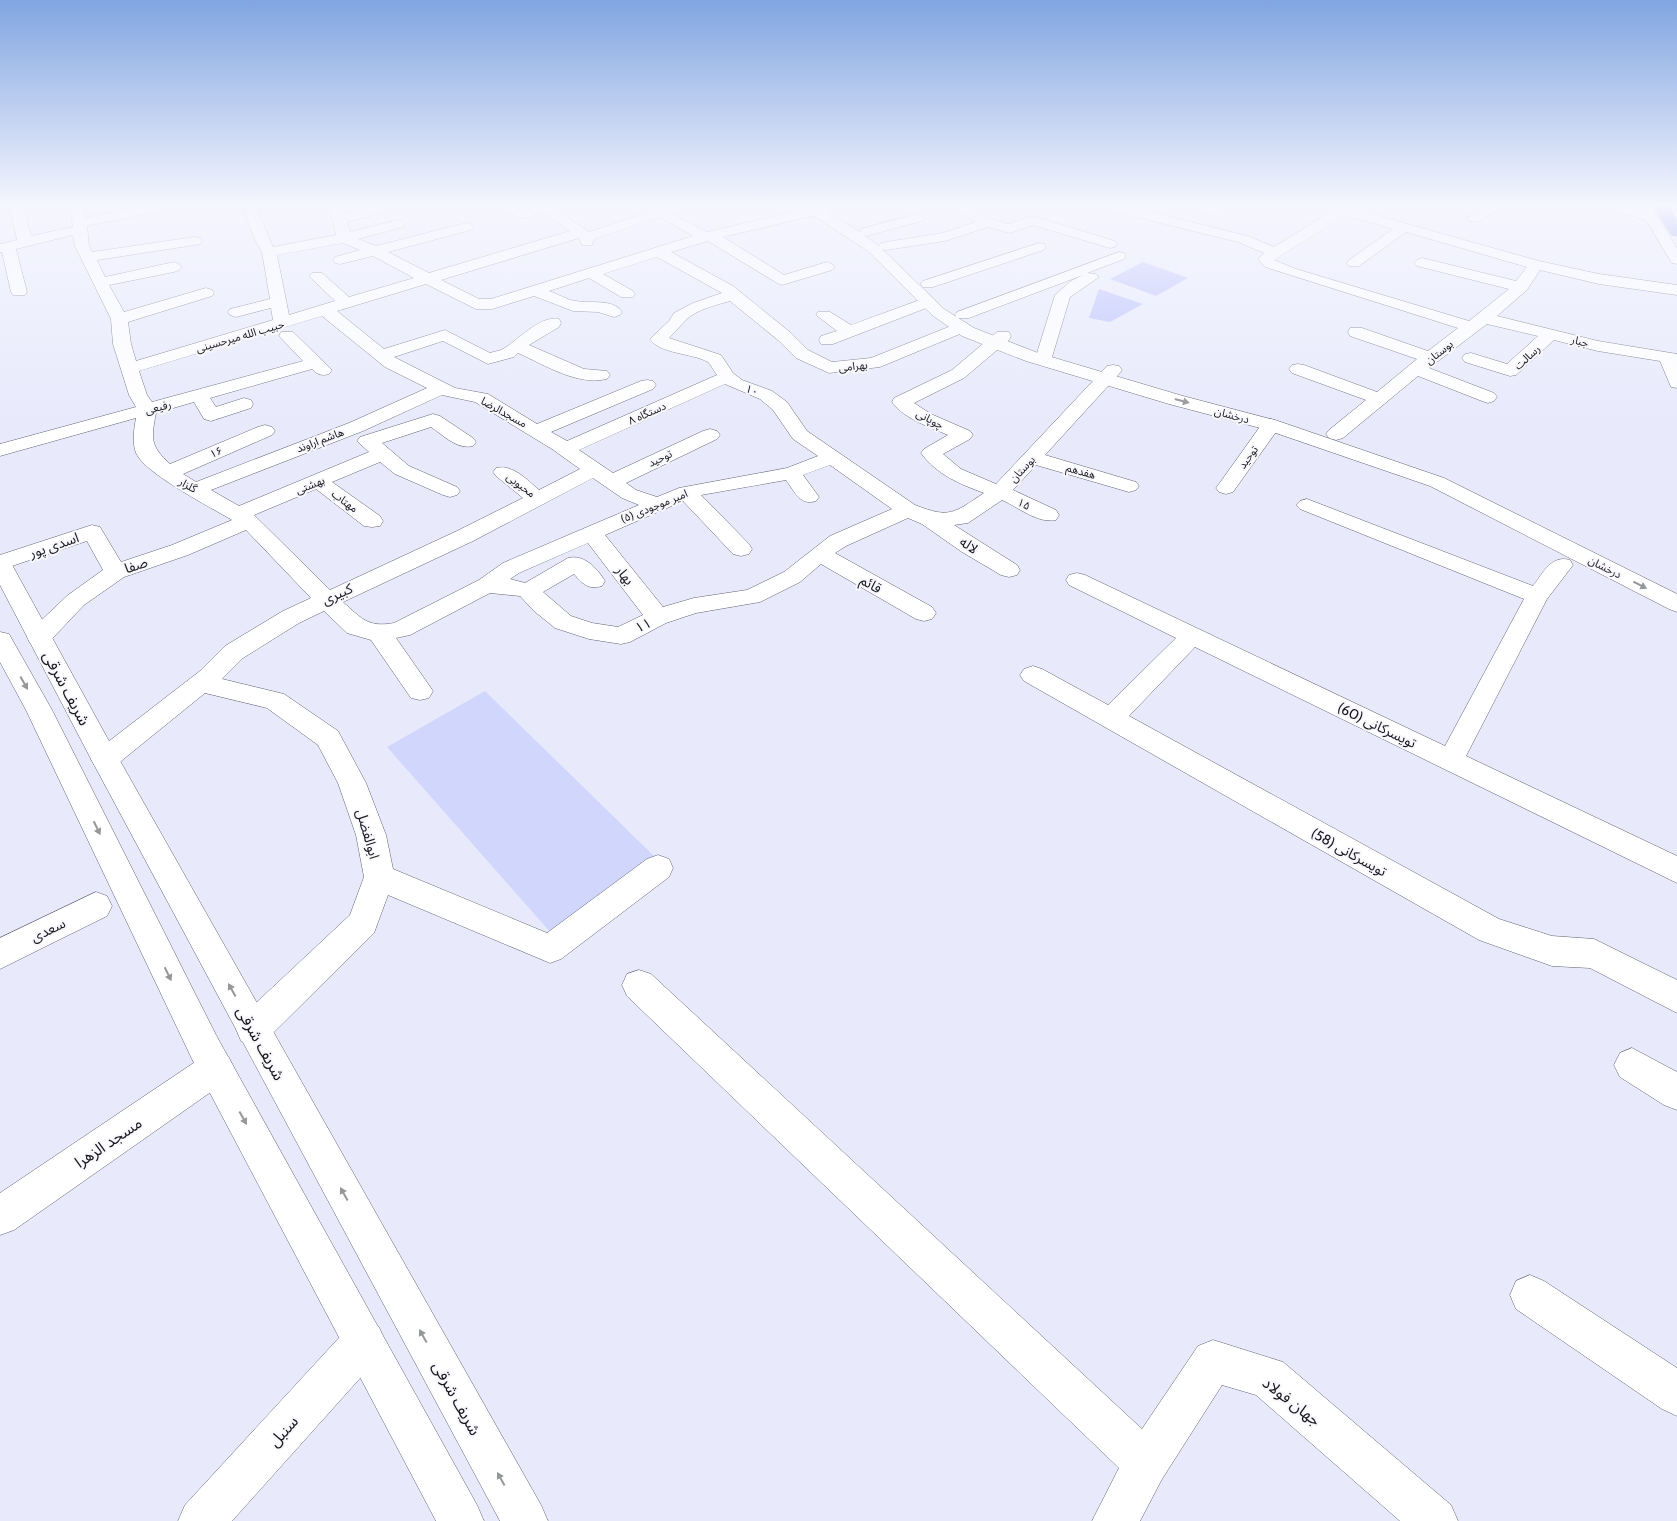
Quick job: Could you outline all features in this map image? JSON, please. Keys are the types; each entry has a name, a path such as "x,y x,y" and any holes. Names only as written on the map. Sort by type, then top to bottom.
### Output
{"street":[{"path":"14,276 19,292"},
{"path":"98,276 119,319 122,344 138,395 147,410"},
{"path":"101,282 130,276"},
{"path":"274,276 285,330"},
{"path":"317,276 347,304"},
{"path":"424,276 476,304 492,304 582,276"},
{"name":"حبیب الله میرحسینی","path":"130,368 285,330 325,310 435,276"},
{"path":"596,276 627,294"},
{"name":"بهرامی","path":"702,276 727,289 732,295 785,336 802,354 829,368 874,363 1058,276"},
{"path":"775,276 782,280 796,276"},
{"name":"درخشان","path":"907,276 928,293"},
{"name":"درخشان","path":"913,276 928,293 938,312 962,321 1032,357 1235,401 1336,434 1455,478 1677,588"},
{"path":"827,340 850,332 928,293 969,276"},
{"name":"جبار","path":"1306,276 1478,323 1551,334 1598,346 1672,359"},
{"path":"1475,276 1520,287"},
{"name":"بوستان","path":"1336,434 1423,364 1506,303 1528,276"},
{"path":"1585,276 1677,290"},
{"path":"1046,353 1063,295 1076,284 1091,277"},
{"path":"535,291 573,306 600,307 614,312"},
{"path":"119,319 181,306 206,294"},
{"name":"۱۰","path":"732,295 698,306 680,316 675,324 658,339 715,359 727,377 736,384 766,395 780,406 800,435 907,510"},
{"path":"236,312 279,301"},
{"name":"مسجدالرضا","path":"325,310 391,363 450,392 481,398 566,449 629,494 656,504"},
{"path":"824,316 850,332"},
{"path":"381,355 445,335 488,359 508,353 553,323"},
{"name":"رفیعی","path":"0,450 198,395 319,366 285,330"},
{"path":"1356,332 1488,397"},
{"path":"534,334 557,343"},
{"name":"رسالت","path":"1471,358 1510,371 1551,334"},
{"name":"درخشان","path":"999,339 1271,425 1437,482 1677,604"},
{"name":"چوپانی","path":"999,339 958,374 901,402 924,418 963,435 931,453 941,466 968,482 1000,492"},
{"path":"516,346 581,374 601,375"},
{"path":"1672,359 1677,383"},
{"path":"1298,369 1380,399"},
{"name":"بوستان","path":"907,510 930,518 948,520 960,518 1000,492 1109,374"},
{"name":"۸ دستگاه","path":"566,449 727,377"},
{"path":"537,431 647,385"},
{"name":"هاشم اراوند","path":"196,489 368,440 406,403 443,388"},
{"path":"198,395 211,415 244,404"},
{"name":"گلزار","path":"147,410 143,431 146,453 167,473 244,518 356,627 380,634"},
{"path":"368,440 433,420 466,442"},
{"name":"توحید","path":"1226,488 1271,425"},
{"name":"۱۶","path":"167,473 265,431"},
{"name":"توحید","path":"602,476 710,435"},
{"path":"368,440 402,470 450,491"},
{"name":"بهشتی","path":"244,518 318,481 368,440"},
{"name":"امیر موجودی (۵)","path":"487,585 511,568 686,492 790,473 832,458"},
{"name":"هفدهم","path":"1032,458 1129,486"},
{"name":"محبوبی","path":"503,472 538,499"},
{"path":"790,473 809,497"},
{"name":"کبیری","path":"105,759 200,683 234,652 290,616 465,536 538,499 602,476"},
{"name":"مهتاب","path":"318,481 372,521"},
{"path":"686,492 741,549"},
{"name":"۱۵","path":"1000,492 1048,515"},
{"path":"1307,505 1536,596"},
{"name":"۱۱","path":"528,590 542,606 564,622 590,631 621,636 658,617 694,606 752,597 792,578 818,554 838,541 907,510"},
{"name":"صفا","path":"39,637 76,600 116,572 180,550 244,518"},
{"name":"لاله","path":"930,518 970,547 1009,570"},
{"name":"اسدی پور","path":"0,563 92,532 116,572"},
{"name":"بهار","path":"591,532 658,617"},
{"name":"قائم","path":"818,554 924,613"},
{"name":"شریف شرقی","path":"0,563 105,759 525,1521"},
{"path":"420,691 380,634 401,629 487,585 528,590 576,563 594,581"},
{"path":"1450,761 1536,596 1562,565"},
{"name":"تویسرکانی (60)","path":"1077,580 1677,870"},
{"path":"1110,719 1192,636"},
{"path":"0,640 39,710 216,1068 461,1521"},
{"name":"تویسرکانی (58)","path":"1033,675 1490,930 1552,951 1594,954 1677,997"},
{"name":"ابوالفضل","path":"200,683 275,701 328,738 352,783 371,836 379,877 363,924 253,1028"},
{"path":"379,877 550,949 658,868"},
{"path":"127,890 166,869"},
{"name":"سعدی","path":"0,954 96,906"},
{"path":"639,985 1146,1463"},
{"path":"1632,1065 1677,1092"},
{"name":"مسجد الزهرا","path":"0,1216 216,1068"},
{"path":"1530,1295 1677,1394"},
{"name":"سنبل","path":"201,1521 364,1342"},
{"name":"جهان فولاد","path":"1115,1521 1146,1463 1213,1361 1268,1377 1435,1521"}],"shaded area":[{"path":"485,691 655,857 551,933 387,747"}],"building":[{"path":"1116,276 1182,276 1188,278 1156,296 1110,279"},
{"path":"1099,289 1143,304 1110,322 1089,318"}]}
